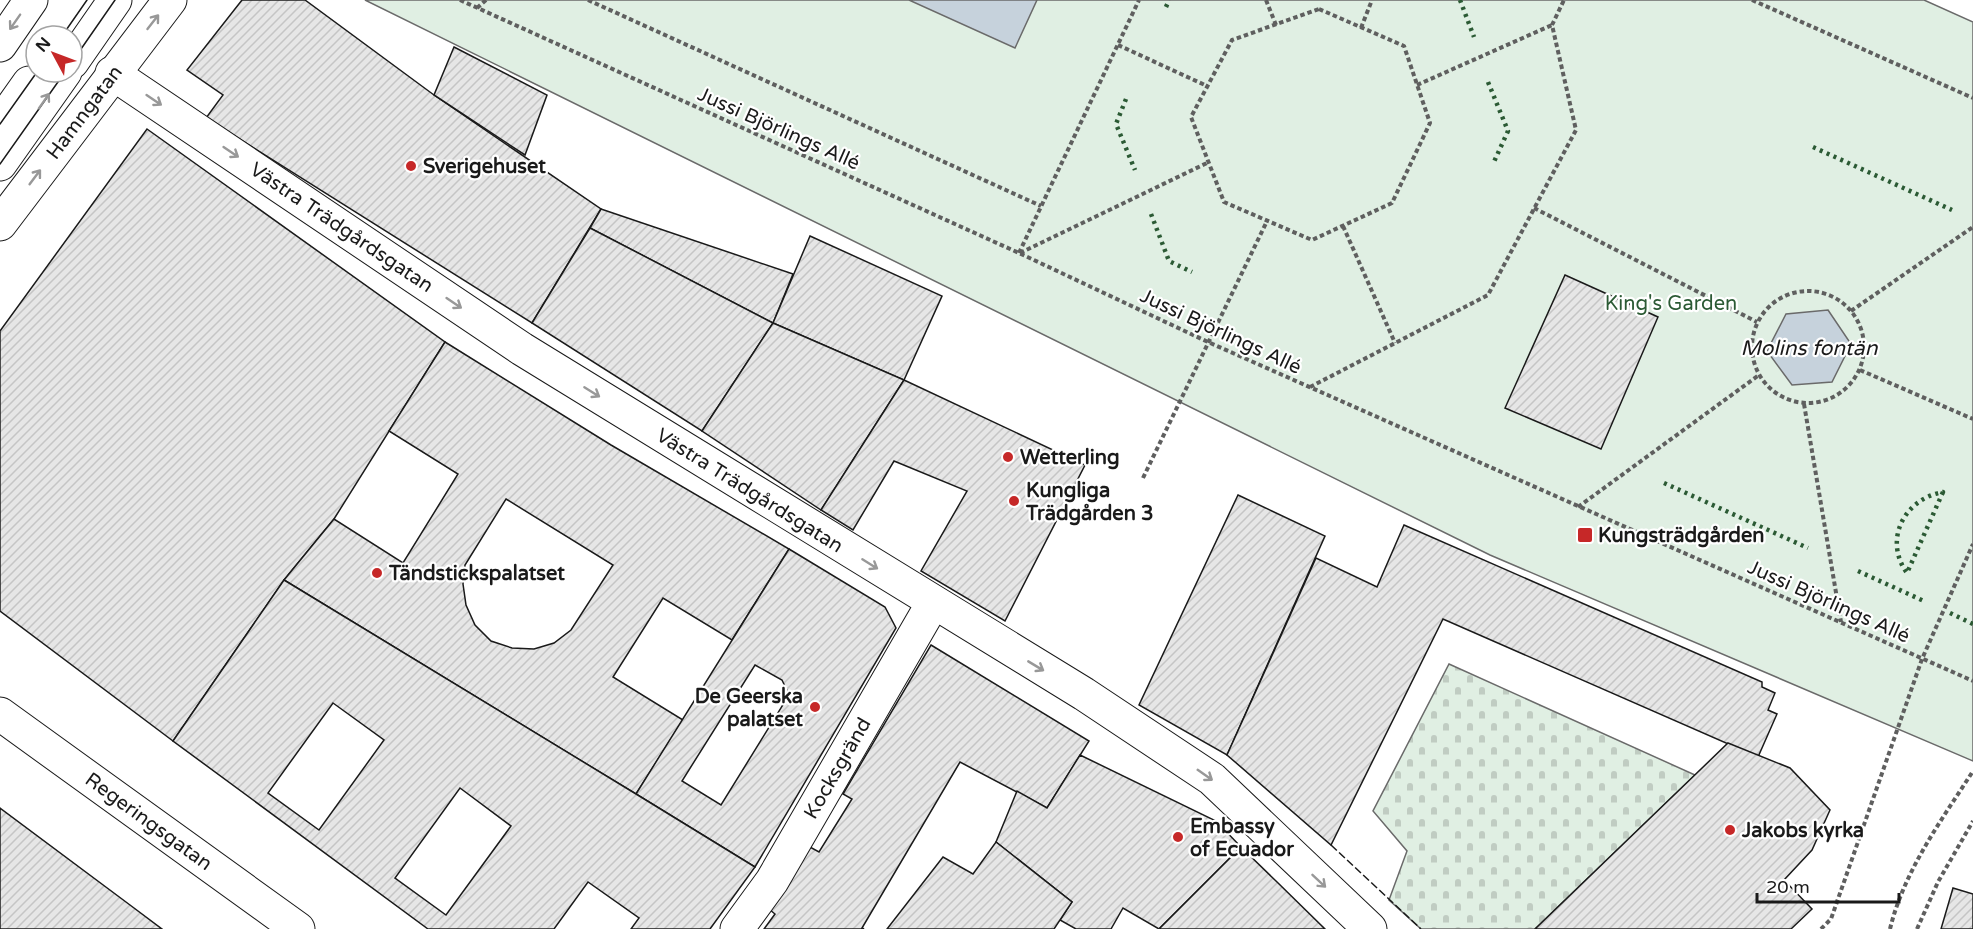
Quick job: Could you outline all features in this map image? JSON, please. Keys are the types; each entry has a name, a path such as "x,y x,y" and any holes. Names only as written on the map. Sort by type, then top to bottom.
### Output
{"street":[{"path":"0,45 31,0"},
{"path":"70,24 87,0"},
{"name":"Hamngatan","path":"84,45 115,0"},
{"name":"Hamngatan","path":"0,224 112,73 170,0"},
{"name":"Västra Trädgårdsgatan","path":"112,73 522,349 1084,694 1212,779 1370,929"},
{"path":"0,124 28,84"},
{"name":"Hamngatan","path":"0,164 57,84"},
{"name":"Kocksgränd","path":"737,929 772,881 933,603"},
{"name":"Regeringsgatan","path":"0,714 298,929"}],"path":[{"name":"Jussi Björlings Allé","path":"460,0 1019,253 1208,342 1973,681"},
{"path":"477,8 486,0"},
{"path":"588,0 1041,206"},
{"path":"1019,253 1139,0"},
{"path":"1266,0 1276,25"},
{"path":"1361,28 1372,0"},
{"path":"1310,387 1488,295 1576,130 1552,25 1564,0"},
{"path":"1752,0 1973,98"},
{"path":"1319,9 1361,28 1404,46 1430,123 1392,203 1312,240 1224,202 1191,117 1232,40 1319,9"},
{"path":"1417,85 1552,25"},
{"path":"1118,45 1207,86"},
{"path":"1019,253 1209,162"},
{"path":"1534,208 1757,322"},
{"path":"1143,478 1267,221"},
{"path":"1344,226 1395,343"},
{"path":"1851,311 1973,227"},
{"path":"1802,291 1820,292 1837,298 1851,311 1860,324 1864,339 1860,370 1851,385 1837,396 1821,402 1804,404 1778,394 1759,375 1753,358 1752,339 1757,322 1768,307 1783,296 1802,291"},
{"path":"1860,370 1973,419"},
{"path":"1578,507 1759,375"},
{"path":"1804,404 1841,623"},
{"path":"1821,929 1832,919 1922,658 1973,544"},
{"path":"1890,929 1905,883 1924,847 1973,771"},
{"path":"1917,929 1938,882 1973,821"}],"green space":[{"name":"King's Garden","path":"365,0 1924,0 1973,22 1973,761 1490,555"},
{"path":"1449,664 1695,775 1535,929 1421,929 1389,900 1407,851 1373,811"}],"water":[{"path":"909,0 1037,0 1015,48"},
{"name":"Molins fontän","path":"1828,310 1851,344 1832,382 1792,385 1767,351 1786,314"}],"building":[{"name":"Sverigehuset","path":"242,0 305,0 434,95 601,209 532,323 206,118 223,95 187,70"},
{"path":"454,47 547,95 525,155 434,95"},
{"path":"147,129 445,342 334,519 284,580 173,741 0,611 0,331"},
{"path":"601,209 793,274 773,323 590,228"},
{"path":"590,228 773,323 702,431 532,323"},
{"path":"810,236 942,296 904,380 773,323"},
{"path":"1565,275 1658,317 1601,449 1505,408"},
{"path":"773,323 904,380 821,510 702,431"},
{"name":"Tändstickspalatset","path":"445,342 611,445 789,549 732,640 663,598 613,677 683,720 636,794 284,580 334,519 403,563 458,474 389,431","holes":["506,499 613,565 571,630 554,643 534,649 512,648 491,641 475,625 466,605 463,584 465,565"]},
{"name":"Kungliga Trädgården 3","path":"904,380 1085,465 1005,621 921,571 967,491 894,461 853,530 821,510"},
{"path":"1238,495 1325,536 1227,755 1139,705"},
{"path":"1404,525 1762,682 1762,687 1775,693 1768,710 1777,714 1758,757 1443,619 1331,845 1227,755 1316,558 1377,587"},
{"name":"De Geerska palatset","path":"789,549 885,607 896,628 755,867 636,794","holes":["755,665 782,680 789,695 721,805 682,781"]},
{"path":"284,580 755,867 710,929 631,929 639,918 588,882 554,929 428,929 173,741","holes":["333,703 384,740 319,830 268,793","460,788 511,826 446,915 395,878"]},
{"path":"931,645 1089,741 1047,808 960,762 862,928 864,929 764,929 775,914 769,909 810,847 819,852 852,799 843,794"},
{"name":"Jakobs kyrka","path":"1728,743 1790,768 1830,810 1812,850 1784,880 1812,909 1791,929 1535,929"},
{"path":"1080,755 1216,821 1241,847 1159,929 1123,908 1111,929 1076,929 1060,920 1072,902 996,842 1017,791 1047,808"},
{"path":"0,808 130,905 162,929 0,929"},
{"path":"996,842 1072,902 1054,929 887,929 943,857 973,874"},
{"path":"1241,847 1276,881 1325,929 1159,929"},
{"path":"1953,888 1973,894 1973,929 1941,929"}],"tram line":[{"path":"70,24 87,0"},
{"path":"84,45 115,0"},
{"path":"0,124 28,84"},
{"path":"0,164 57,84"}],"hedge":[{"path":"1166,7 1169,0"},
{"path":"1460,0 1474,37"},
{"path":"1488,82 1508,131 1493,164"},
{"path":"1126,99 1116,124 1135,170"},
{"path":"1813,147 1952,210"},
{"path":"1151,214 1169,261 1192,272"},
{"path":"1664,483 1808,548"},
{"path":"1943,492 1907,573 1900,560 1897,547 1901,523 1918,503 1929,496 1943,492"},
{"path":"1858,571 1926,602"},
{"path":"1950,613 1973,624"}],"fence":[{"path":"1331,845 1421,929"}],"place":[{"name":"Sverigehuset","path":"411,166"},
{"name":"Wetterling","path":"1008,457"},
{"name":"Kungliga Trädgården 3","path":"1014,501"},
{"name":"Kungsträdgården","path":"1585,535"},
{"name":"Tändstickspalatset","path":"377,573"},
{"name":"De Geerska palatset","path":"815,707"},
{"name":"Jakobs kyrka","path":"1730,830"},
{"name":"Embassy of Ecuador","path":"1178,837"}]}
